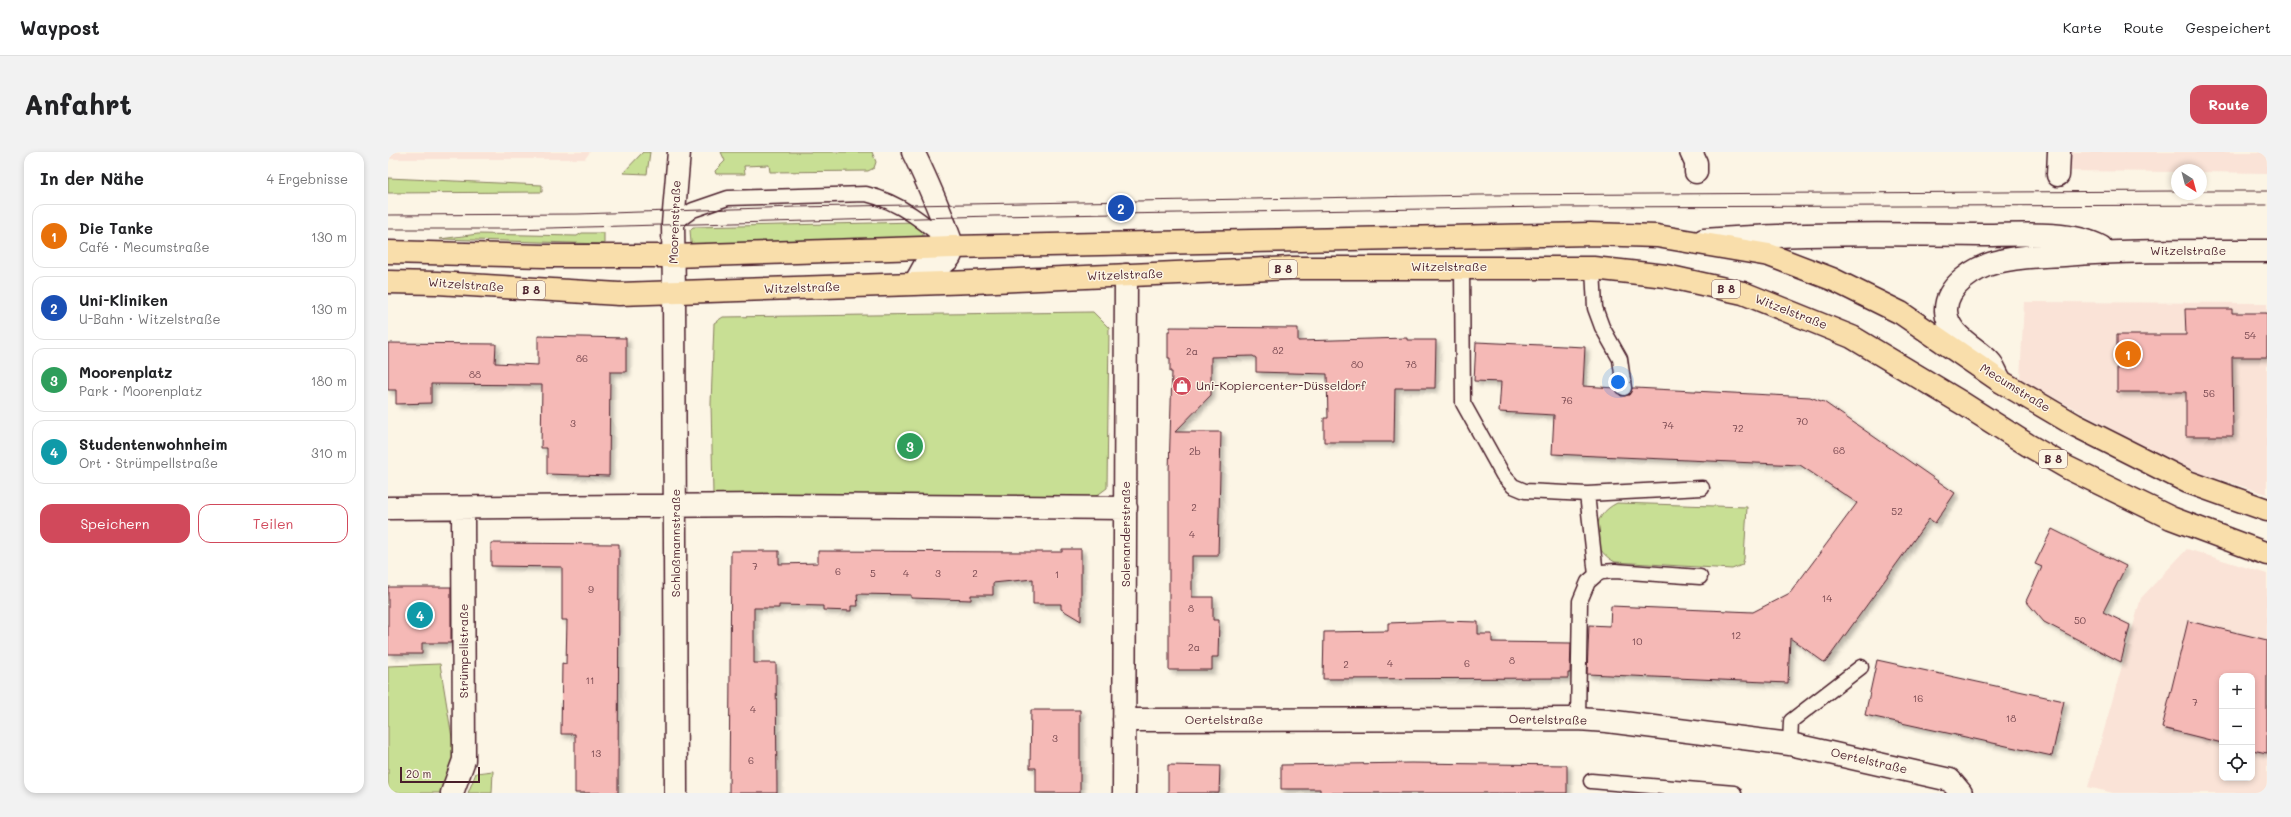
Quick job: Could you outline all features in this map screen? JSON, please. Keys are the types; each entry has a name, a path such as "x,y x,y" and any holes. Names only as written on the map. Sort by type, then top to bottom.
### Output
{"main road":[{"name":"Witzelstraße","path":"388,252 544,256 673,256 952,247 1590,234 1657,236 1769,255"},
{"name":"Mecumstraße","path":"1769,255 1832,278 1885,304 2000,381 2075,425 2188,482 2267,510"},
{"name":"Witzelstraße","path":"388,282 437,282 619,294 973,282 1291,268 1593,268 1666,276 1743,293 1852,337 2068,468 2170,518 2267,554"}],"street":[{"name":"Moorenstraße","path":"674,293 673,224 679,152"},
{"path":"913,152 938,205 952,247 948,258 943,264 937,266 925,265 916,283"},
{"path":"2058,175 2059,152"},
{"name":"Witzelstraße","path":"1690,241 1786,234 2041,236 2087,240 2109,251"},
{"name":"Witzelstraße","path":"2000,381 1992,364 1953,329 1947,318 1946,309 1954,289 1962,280 1978,270 1998,262 2109,251 2267,251"},
{"name":"Solenanderstraße","path":"1124,793 1126,275"},
{"name":"Schloßmannstraße","path":"674,293 677,507 676,793"},
{"path":"388,508 677,507 777,505 1126,508"},
{"name":"Strümpellstraße","path":"452,793 464,760 463,508"},
{"name":"Oertelstraße","path":"1124,720 1578,719 1790,744 1950,780 1961,793"}],"lane":[{"path":"673,224 693,210 728,198 866,194 881,197 918,218 952,247"},
{"path":"1462,267 1463,403 1502,475 1513,486 1525,491 1587,494 1702,488"},
{"path":"1593,268 1595,308 1602,327 1620,359 1624,388"},
{"path":"1587,494 1596,575"},
{"path":"1578,719 1580,601 1588,582 1602,572 1615,570 1700,577"},
{"path":"1790,744 1791,721 1861,667"},
{"path":"1591,781 1734,793"}],"shaded area":[{"path":"388,152 590,152 585,159 388,159"},
{"path":"2060,152 2267,152 2267,173 2207,172 2207,164 2171,164 2171,172 2058,171"},
{"path":"2024,302 2267,303 2267,494 2199,473 2131,440 2020,379"},
{"path":"2187,549 2267,574 2267,793 2113,793 2088,787 2141,598"}],"green space":[{"path":"643,152 650,152 647,174 623,173"},
{"path":"721,152 872,152 876,162 874,168 868,171 770,172 769,165 744,166 745,174 716,174 715,171 725,161"},
{"path":"388,178 542,185 542,192 388,193"},
{"path":"918,222 923,224 923,238 696,245 691,243 690,230 693,227"},
{"path":"582,233 604,233 604,244 440,239 478,234 577,236"},
{"path":"1093,312 1109,328 1107,488 1092,499 713,494 711,404 714,323 723,317"},
{"path":"1617,503 1747,507 1744,559 1742,565 1732,569 1615,562 1606,556 1600,549 1596,532 1597,524 1602,516 1608,509"},
{"path":"440,664 455,756 442,793 388,793 388,666"},
{"path":"493,771 492,793 468,793 476,773"}],"building":[{"path":"2185,309 2232,309 2232,313 2267,313 2267,357 2232,357 2233,436 2186,436 2186,392 2117,392 2117,335 2186,335"},
{"path":"1170,327 1298,328 1298,341 1407,338 1407,340 1436,340 1435,388 1395,388 1394,442 1324,442 1324,418 1328,418 1327,374 1256,372 1256,358 1253,356 1211,357 1211,395 1175,432 1221,432 1218,556 1192,556 1192,597 1213,597 1213,620 1219,620 1218,657 1212,657 1212,670 1169,670 1169,471 1172,372 1170,372 1170,358 1168,358 1168,331 1170,331"},
{"path":"538,336 626,338 626,372 610,372 609,476 547,474 547,448 541,448 542,385 431,384 431,403 396,404 396,390 388,390 388,343 496,344 495,363 538,365"},
{"path":"1476,342 1585,347 1583,386 1615,388 1621,396 1629,395 1632,388 1635,388 1810,397 1824,402 1955,493 1935,523 1929,519 1825,663 1790,638 1788,683 1587,674 1589,625 1610,626 1611,606 1753,612 1790,593 1857,503 1800,465 1552,454 1554,415 1499,412 1501,382 1474,381"},
{"path":"2052,529 2126,566 2103,612 2130,625 2121,662 2044,622 2026,601 2042,567 2035,564"},
{"path":"491,543 619,544 618,793 575,793 575,734 561,734 562,663 566,664 567,620 562,620 562,567 491,566"},
{"path":"1062,549 1081,549 1081,621 1061,609 1061,604 1033,604 1033,579 993,583 993,595 971,595 971,600 911,598 911,595 857,594 858,606 851,606 851,611 823,610 823,606 779,605 779,608 754,608 754,663 776,663 777,793 729,793 731,551 779,551 779,564 818,563 818,551 1062,552"},
{"path":"388,587 451,587 451,643 422,643 422,654 388,654"},
{"path":"1443,621 1478,622 1478,634 1492,634 1492,642 1571,643 1570,673 1568,673 1568,678 1323,679 1324,632 1388,631 1388,623"},
{"path":"2188,621 2267,640 2267,753 2255,751 2255,673 2219,673 2219,742 2162,728"},
{"path":"1877,660 2064,701 2052,756 1865,715"},
{"path":"1031,710 1080,710 1080,793 1036,793 1036,768 1030,768"},
{"path":"1411,763 1567,765 1567,793 1320,793 1320,789 1281,789 1281,765"},
{"path":"1168,765 1220,766 1219,793 1168,793"}],"tram line":[{"path":"388,215 578,214 795,207 1479,195 2171,191"},
{"path":"2207,191 2267,191"},
{"path":"388,229 512,229 993,216 1550,207 2267,205"}],"place":[{"name":"Uni-Kliniken","path":"1121,208"},
{"name":"Die Tanke","path":"2128,354"},
{"name":"Uni-Kopiercenter-Düsseldorf","path":"1182,386"},
{"name":"Moorenplatz","path":"910,446"},
{"name":"Studentenwohnheim","path":"420,615"}]}
